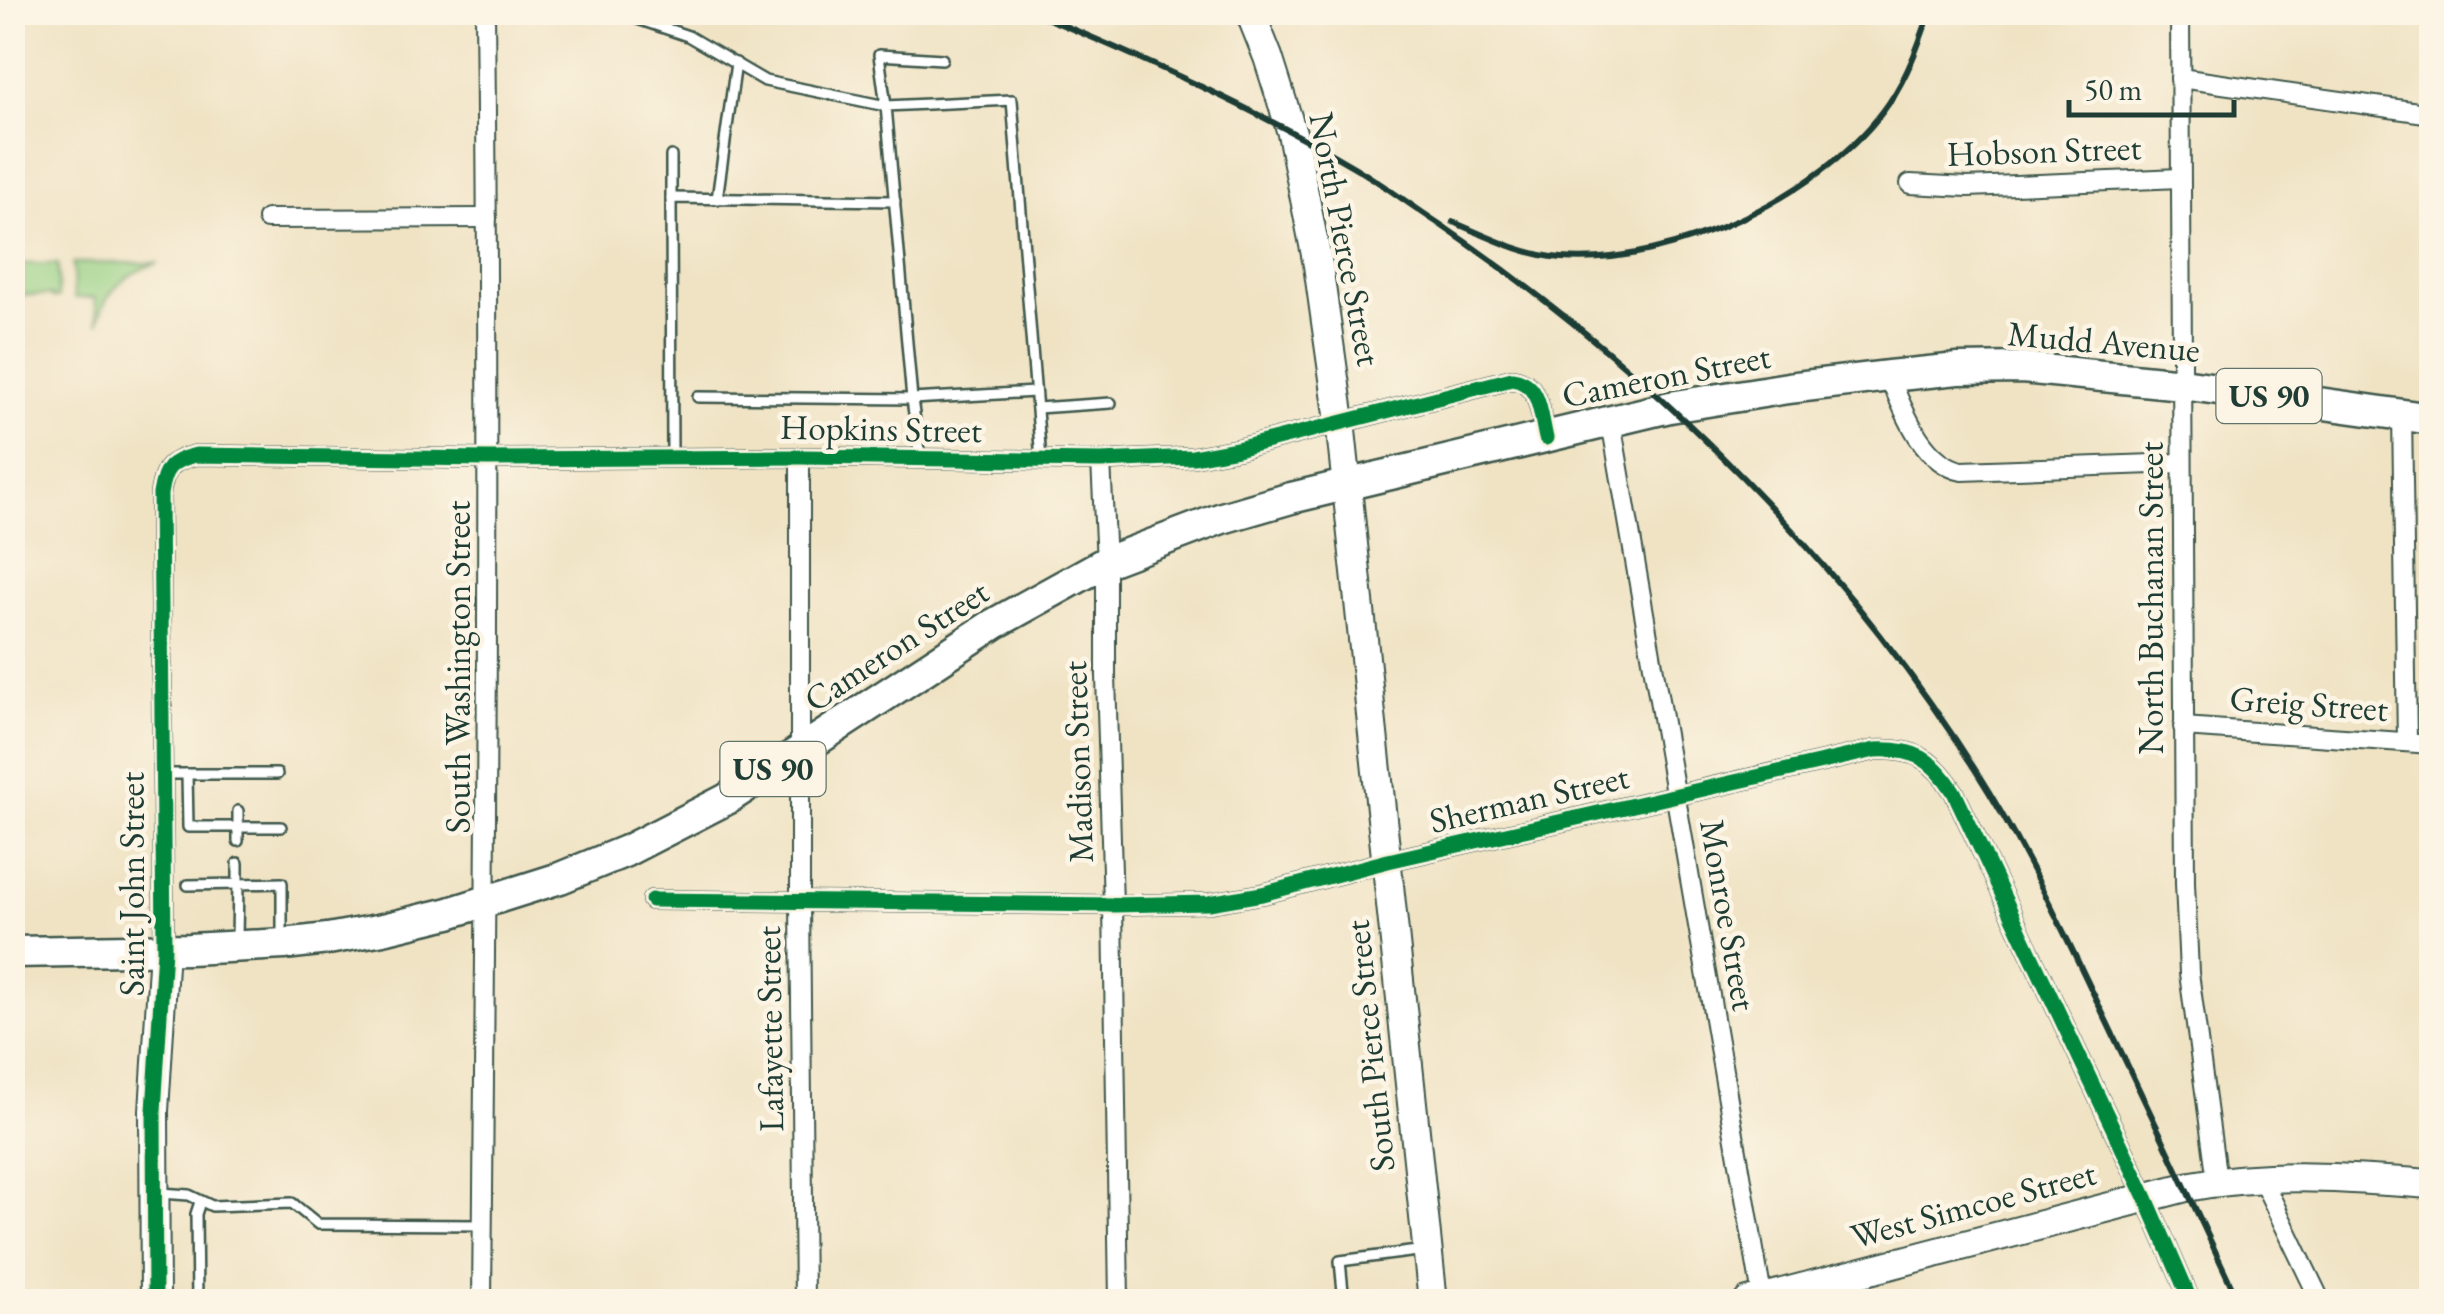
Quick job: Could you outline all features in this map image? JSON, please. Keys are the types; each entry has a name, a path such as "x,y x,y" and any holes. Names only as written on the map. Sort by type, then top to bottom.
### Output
{"main road":[{"name":"Mudd Avenue","path":"1828,383 2022,368 2182,384 2417,417"},
{"name":"Cameron Street","path":"12,952 282,944 384,930 486,902 626,852 727,798 994,624 1106,562 1222,518 1346,484 1670,407 1828,383"}],"street":[{"name":"South Washington Street","path":"482,1302 488,459 484,12"},
{"name":"North Pierce Street","path":"1250,12 1292,133 1318,265 1346,484"},
{"name":"North Buchanan Street","path":"2180,12 2184,884 2189,973 2217,1182"},
{"path":"2180,78 2432,114"},
{"name":"Hobson Street","path":"1910,184 1968,187 2180,178"},
{"path":"268,219 487,218"},
{"path":"1890,376 1905,414 1922,442 1954,470 2181,464"},
{"name":"Hopkins Street","path":"169,468 181,459 196,456 800,456 1101,461 1193,457 1512,379 1521,380 1535,392 1546,438"},
{"path":"2407,741 2417,417"},
{"name":"Monroe Street","path":"1611,422 1758,1300"},
{"name":"Lafayette Street","path":"800,456 804,1302"},
{"name":"Madison Street","path":"1101,461 1114,905 1119,1302"},
{"name":"Saint John Street","path":"155,1302 154,1111 164,949 160,494 169,468"},
{"name":"South Pierce Street","path":"1346,484 1433,1302"},
{"name":"Greig Street","path":"2183,727 2432,744"},
{"name":"Sherman Street","path":"652,900 1114,905 1232,900 1875,750 1902,750 1925,758 1941,772 1954,792 2146,1198 2191,1302"},
{"name":"West Simcoe Street","path":"1758,1300 2217,1182 2310,1176 2432,1184"},
{"path":"2260,1177 2321,1302"},
{"path":"2181,1278 2181,1302"}],"lane":[{"path":"617,12 688,36 764,80 886,106 1012,100 1041,460"},
{"path":"920,458 879,55 942,59"},
{"path":"718,199 736,64"},
{"path":"670,156 672,457"},
{"path":"670,198 895,201"},
{"path":"698,398 912,398 1035,392"},
{"path":"1036,408 1111,403"},
{"path":"162,774 277,774"},
{"path":"188,774 188,827 282,827"},
{"path":"238,774 238,788"},
{"path":"238,811 238,841"},
{"path":"236,946 238,863"},
{"path":"188,885 282,883 282,944"},
{"path":"154,1193 189,1195 212,1206 292,1203 318,1224 482,1225"},
{"path":"197,1302 196,1214 200,1202"},
{"path":"1344,1302 1340,1261 1428,1249"}],"green space":[{"path":"73,263 159,263 127,277 111,293 98,325 95,298 74,298"},
{"path":"13,264 58,264 58,298 13,295"}],"railway":[{"path":"1032,12 1236,104 1375,180 1519,281 1597,343 1744,478 1875,628 1989,792 2064,933 2239,1302"},
{"path":"1453,222 1534,253 1562,258 1605,258 1697,237 1743,218 1787,194 1862,136 1902,81 1930,12"}],"cycle path":[{"path":"155,1302 154,1111 164,949 160,494 166,472 174,463 196,455 1101,461 1193,457 1512,379 1534,393 1546,438"},
{"path":"652,900 1209,903 1262,894 1388,861 1875,750 1901,751 1930,764 1954,792 2146,1198 2191,1302"}]}
